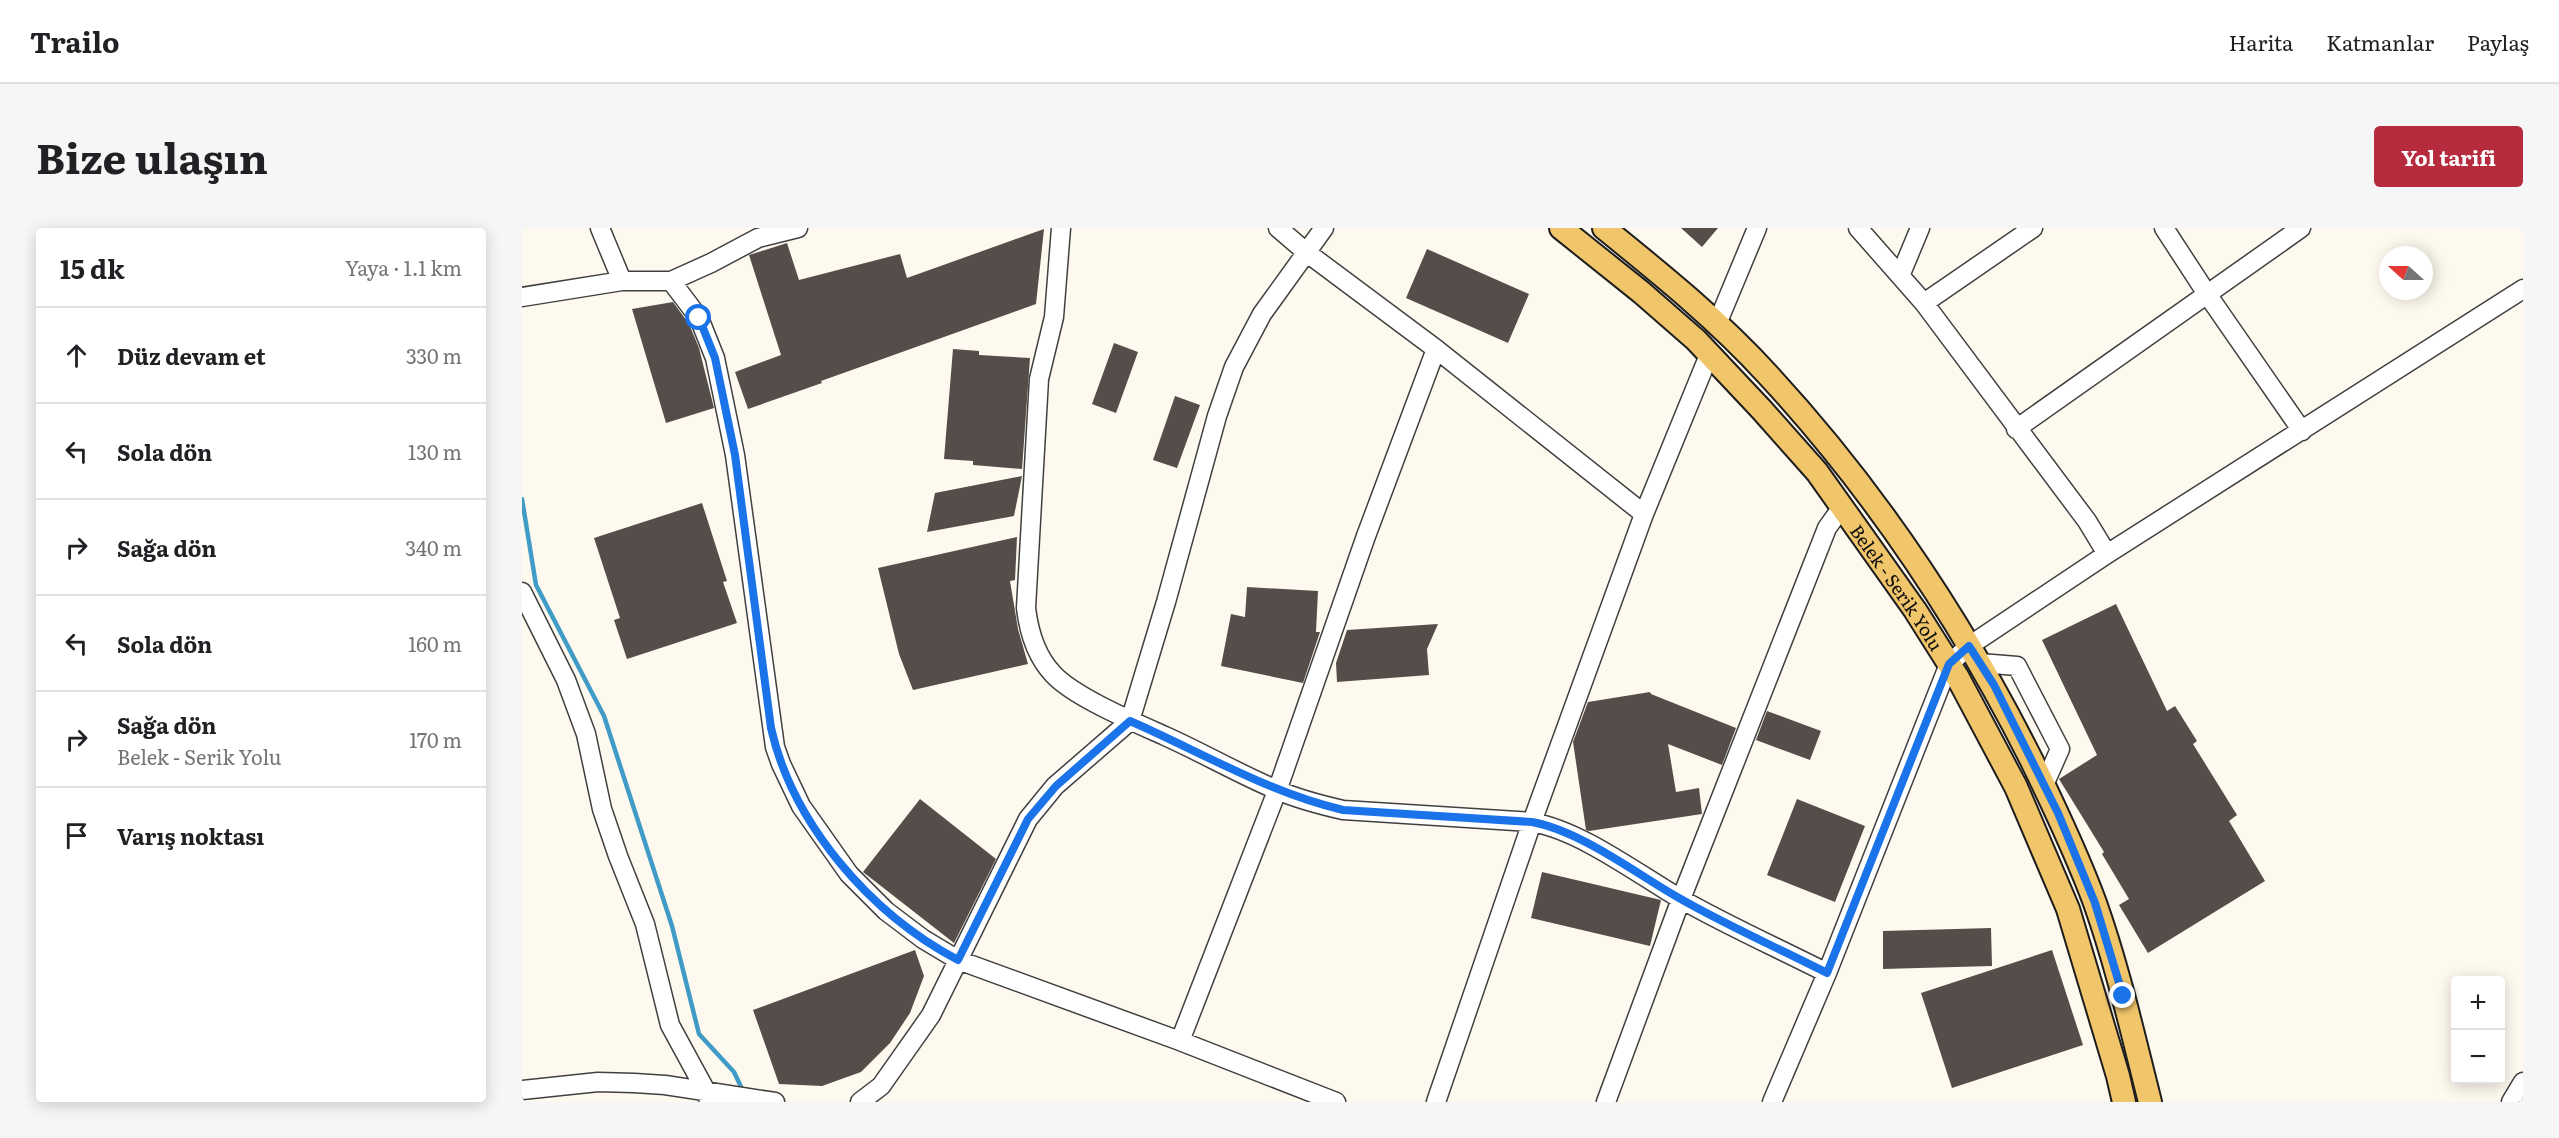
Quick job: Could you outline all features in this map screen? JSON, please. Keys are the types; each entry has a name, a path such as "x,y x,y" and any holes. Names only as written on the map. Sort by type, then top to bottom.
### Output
{"main road":[{"name":"Belek - Serik Yolu","path":"1561,228 1641,292 1696,340 1817,472 1915,610 1949,664 2016,787 2068,909 2124,1102"},
{"name":"Belek - Serik Yolu","path":"1604,228 1665,277 1769,375 1845,464 1922,570 1975,654 2058,813 2095,903 2123,996 2150,1102"}],"street":[{"path":"600,228 622,280"},
{"path":"522,297 622,280 671,281 758,238 798,228"},
{"path":"1060,228 1059,270 1053,317 1039,379 1026,608 1034,646 1042,661 1061,682 1130,721 1277,790 1343,810 1532,822 1566,832 1681,899 1827,973"},
{"path":"1278,228 1306,252 1436,349 1644,514"},
{"path":"860,1102 881,1086 931,1015 1028,819 1056,786 1130,721 1225,391 1247,340 1262,314 1324,228"},
{"path":"1717,324 1757,228"},
{"path":"1858,228 1924,303 2086,521 2107,554"},
{"path":"1900,276 1920,228"},
{"path":"1924,303 2033,228"},
{"path":"2164,228 2206,294 2301,431"},
{"path":"2016,429 2301,228"},
{"path":"671,281 706,331 717,365 735,455 771,728 781,764 801,806 849,874 906,928 958,960 1180,1041 1336,1102"},
{"path":"1772,1102 1827,973 1949,664 1975,654 2107,554 2523,289"},
{"path":"1180,1041 1277,790 1366,536 1436,349"},
{"path":"1436,1102 1532,822 1644,514 1709,355"},
{"path":"1606,1102 1681,899 1827,528 1842,507"},
{"path":"522,592 566,680 586,734 602,808 645,924 670,1025 708,1097"},
{"path":"1975,654 2018,666 2060,749 2044,784"},
{"path":"522,1090 598,1082 634,1083 665,1085 708,1097 736,1097 775,1102"},
{"path":"2511,1102 2523,1082"}],"building":[{"path":"1681,228 1718,228 1702,247"},
{"path":"1044,229 1036,304 748,409 735,372 781,355 749,255 787,243 799,280 900,254 907,278"},
{"path":"1427,249 1529,294 1508,343 1406,298"},
{"path":"673,302 689,324 699,348 714,408 666,423 632,309"},
{"path":"1114,343 1138,352 1116,413 1092,404"},
{"path":"953,349 979,351 979,355 1030,358 1022,469 973,465 973,461 944,459"},
{"path":"1175,396 1200,405 1177,468 1153,460"},
{"path":"1022,476 1014,516 927,532 935,493"},
{"path":"702,503 727,581 723,582 737,623 627,659 614,620 620,618 594,538"},
{"path":"1017,537 1015,580 1010,581 1018,629 1028,664 913,690 899,654 878,568"},
{"path":"1247,587 1318,591 1316,632 1320,632 1303,683 1221,666 1231,614 1245,617"},
{"path":"2116,604 2167,711 2175,706 2197,741 2193,744 2237,815 2229,821 2265,881 2148,953 2119,905 2129,899 2102,854 2104,852 2059,779 2097,755 2042,640"},
{"path":"1438,624 1427,649 1429,675 1337,682 1336,663 1347,630"},
{"path":"1650,692 1736,728 1722,765 1668,744 1676,792 1699,788 1702,814 1586,830 1573,742 1588,702"},
{"path":"1767,711 1821,731 1810,760 1756,740"},
{"path":"920,799 996,859 954,943 863,872"},
{"path":"1797,799 1865,826 1835,902 1767,875"},
{"path":"1542,872 1661,900 1650,946 1531,918"},
{"path":"1991,928 1992,966 1883,969 1883,931"},
{"path":"915,950 924,976 910,1013 890,1043 861,1072 822,1086 779,1084 753,1010"},
{"path":"2052,950 2083,1045 1952,1088 1921,993"}],"waterway":[{"path":"522,499 536,585 604,716 672,926 699,1034 734,1072 743,1091"}],"route":[{"path":"699,318 715,358 735,455 771,728 781,764 801,806 849,874 906,928 958,960 1028,819 1056,786 1130,721 1277,790 1343,810 1532,822 1555,827 1681,899 1827,973 1949,664 1969,646 1994,685 2058,813 2095,903 2123,996"}]}
